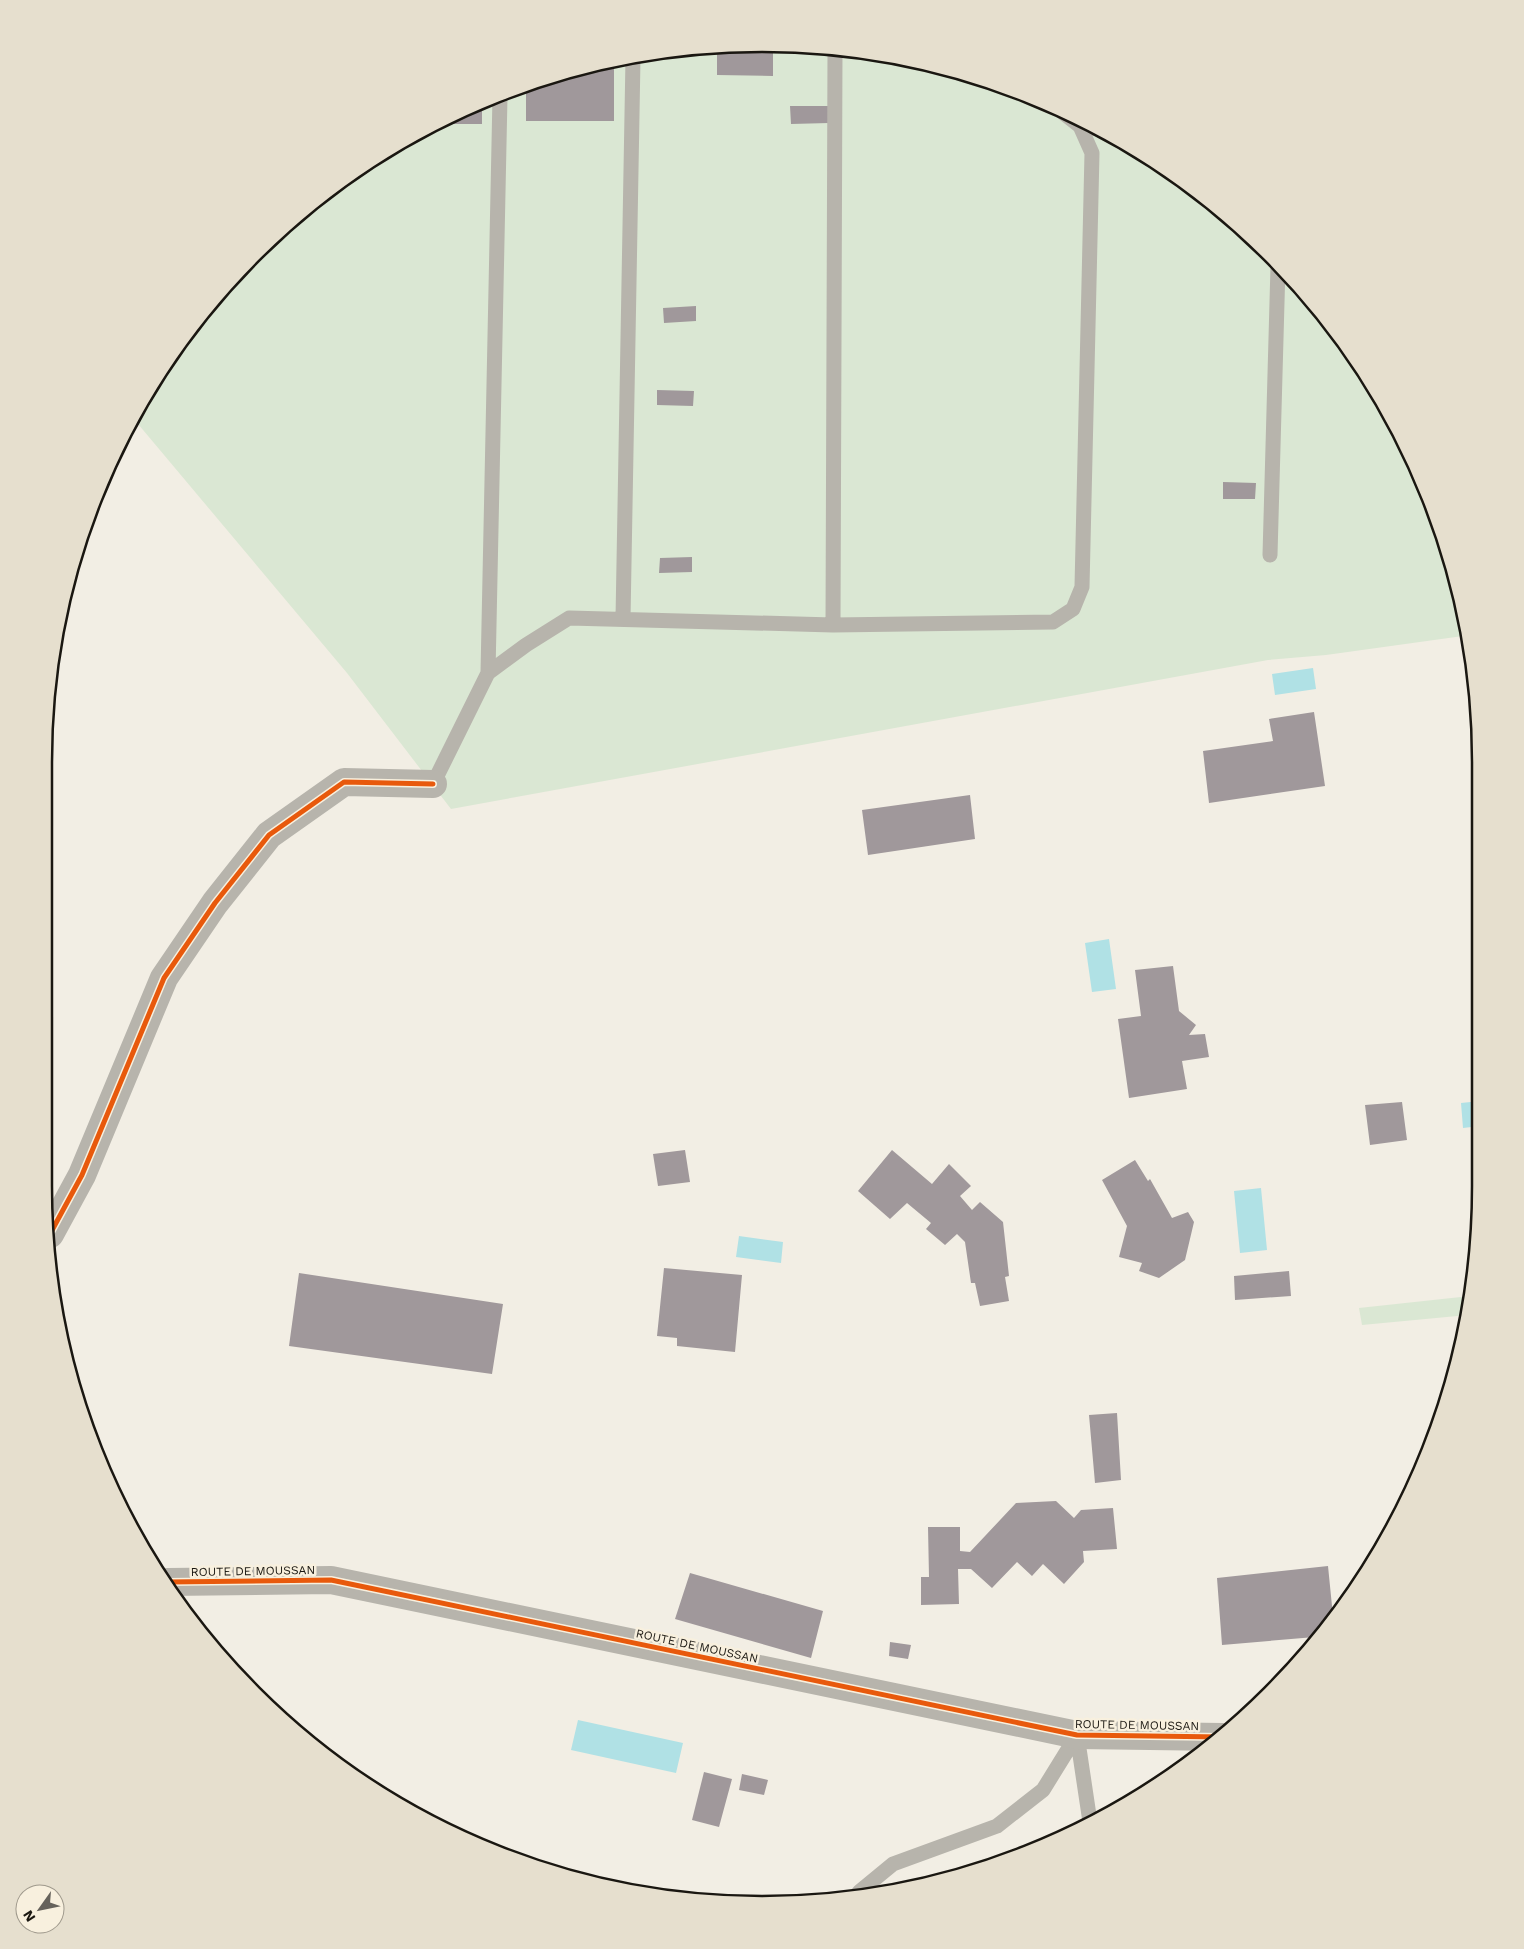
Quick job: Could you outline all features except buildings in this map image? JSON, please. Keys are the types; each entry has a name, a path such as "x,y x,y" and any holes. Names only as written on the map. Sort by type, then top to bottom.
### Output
{"street":[{"path":"54,1227 82,1175 164,978 215,903 268,835 344,782 433,784"},
{"name":"ROUTE DE MOUSSAN","path":"173,1582 331,1580 1078,1734 1210,1737"}],"lane":[{"path":"834,57 834,625"},
{"path":"623,619 633,65"},
{"path":"433,784 488,673 500,103"},
{"path":"488,673 526,645 569,618 834,625 1053,622 1072,609 1082,587 1092,153 1081,129"},
{"path":"1270,555 1278,275"},
{"path":"1078,1734 1089,1816"},
{"path":"863,1889 892,1864 996,1826 1043,1790 1078,1734"}],"green space":[{"path":"762,52 808,54 900,66 990,90 1076,126 1117,148 1156,172 1194,199 1230,229 1264,260 1325,330 1352,368 1376,407 1398,448 1434,534 1447,578 1460,636 1326,655 1268,660 451,809 347,673 139,425 172,368 199,330 229,294 260,260 294,229 330,199 368,172 448,126 534,90 624,66 716,54"},
{"path":"1462,1297 1459,1316 1362,1325 1359,1308"}],"water":[{"path":"1313,668 1316,689 1275,695 1272,674"},
{"path":"1109,939 1116,989 1092,992 1085,943"},
{"path":"1472,1102 1472,1127 1463,1128 1461,1103"},
{"path":"1261,1188 1267,1250 1240,1253 1234,1191"},
{"path":"739,1236 783,1242 781,1263 736,1257"},
{"path":"578,1720 683,1743 676,1773 571,1750"}],"cycle path":[{"path":"54,1227 82,1175 164,978 215,903 269,835 344,782 433,784"},
{"path":"173,1582 331,1580 1077,1735 1210,1737"}]}
